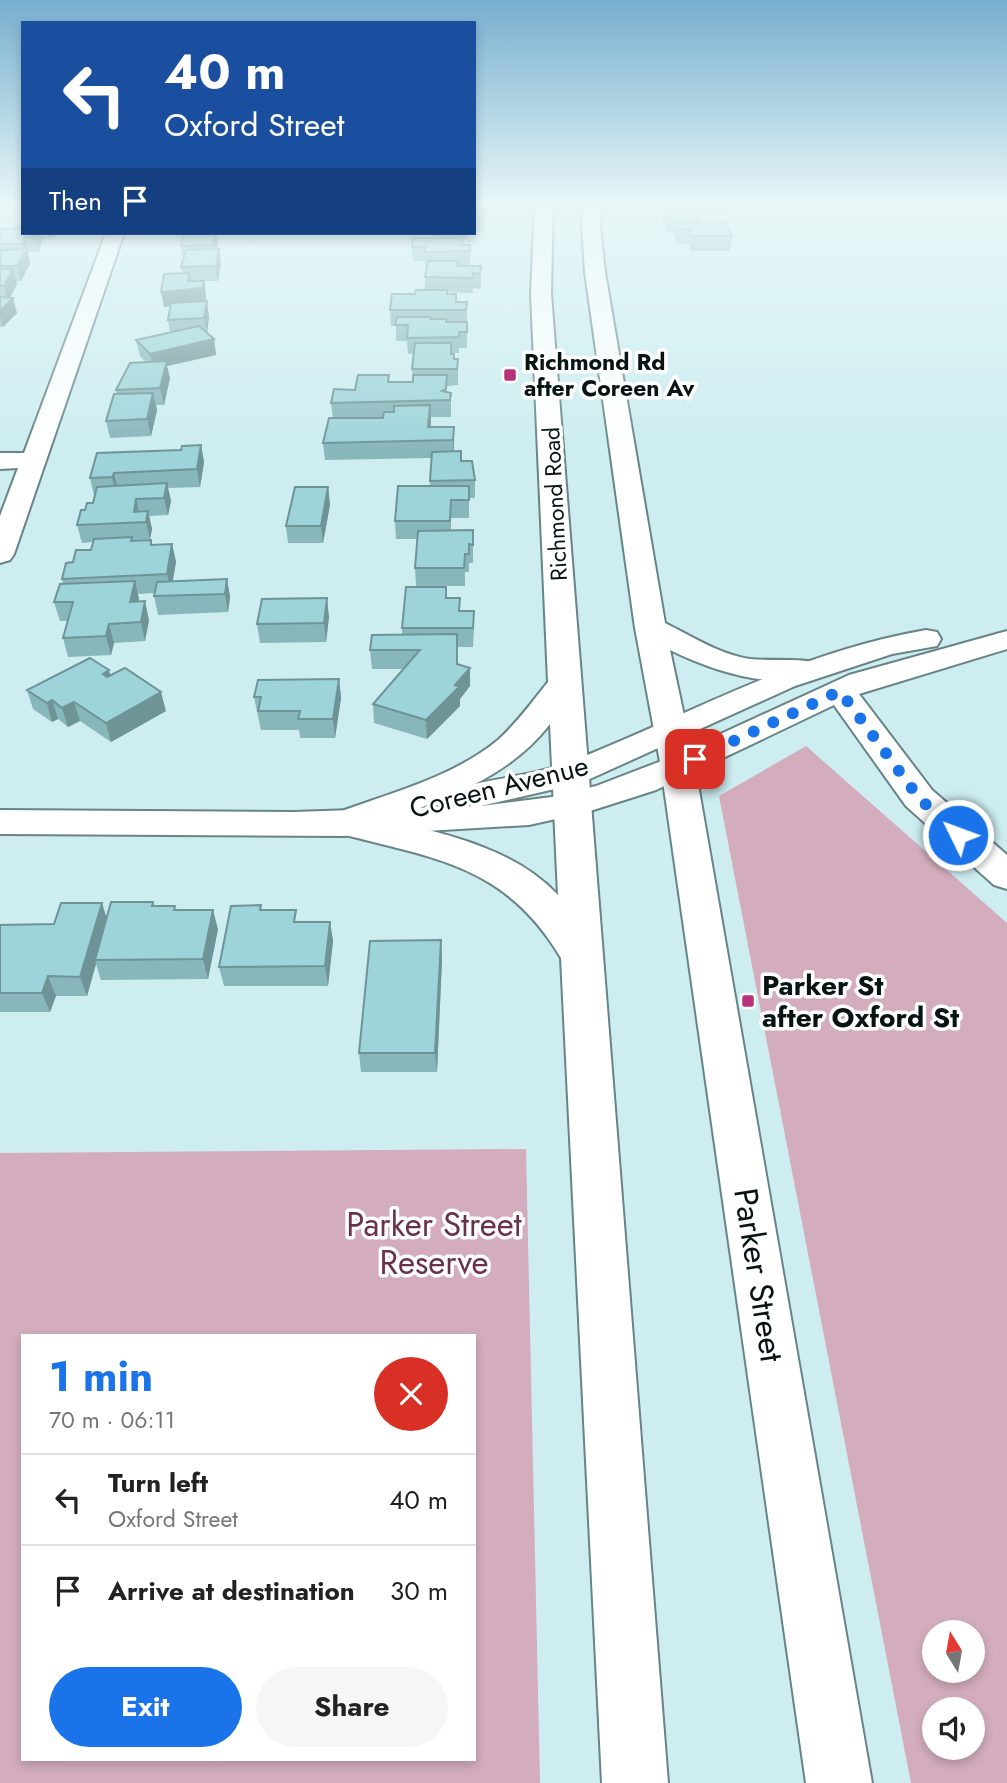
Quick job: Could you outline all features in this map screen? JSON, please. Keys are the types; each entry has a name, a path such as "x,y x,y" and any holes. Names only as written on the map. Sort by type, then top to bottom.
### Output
{"main road":[{"path":"0,554 96,286"},
{"name":"Richmond Road","path":"541,286 570,790"},
{"path":"597,286 650,628 674,750 896,670 1007,640"},
{"path":"0,461 35,460"},
{"path":"650,628 703,654 744,668 809,670"},
{"name":"Coreen Avenue","path":"0,822 347,823 476,818 570,790 622,791 674,750 809,670 886,646 928,639 1007,634"},
{"path":"347,823 467,774 500,755 530,727 564,683"},
{"path":"840,691 919,798 1007,876"},
{"name":"Parker Street","path":"674,750 839,1783"},
{"path":"570,790 635,1783"},
{"path":"347,823 457,851 495,866 527,888 548,908 566,929 581,959"}],"green space":[{"path":"806,746 1007,923 1007,1783 911,1783 719,796"},
{"name":"Parker Street Reserve","path":"526,1149 540,1783 0,1783 0,1153"}],"building":[{"path":"162,286 203,286 203,288 161,292"},
{"path":"416,290 447,290 447,294 456,294 456,302 467,302 466,310 390,310 392,294 415,294"},
{"path":"0,297 13,298 0,311"},
{"path":"207,301 204,318 168,320 171,303"},
{"path":"397,317 430,317 446,319 446,322 467,322 467,332 459,332 459,337 407,338 408,325 395,325"},
{"path":"199,326 214,339 150,354 136,340"},
{"path":"415,343 451,343 451,354 454,354 454,359 458,359 457,369 412,369"},
{"path":"167,361 160,388 116,390 130,363"},
{"path":"358,375 389,375 388,382 413,382 413,375 447,375 446,389 442,391 451,393 450,400 331,403 334,389 355,390"},
{"path":"153,393 147,419 106,421 114,394"},
{"path":"430,405 428,427 454,427 453,440 323,443 329,418 383,418 384,412 394,412 394,406"},
{"path":"201,445 197,469 114,473 112,477 90,478 97,453 181,450 182,446"},
{"path":"461,451 461,461 472,461 475,480 430,481 432,452"},
{"path":"167,483 164,498 136,499 134,512 148,511 146,522 77,525 81,510 85,510 87,503 93,503 97,487"},
{"path":"398,486 469,486 469,500 451,500 450,521 395,521"},
{"path":"295,487 328,487 321,526 286,526"},
{"path":"473,530 473,545 469,544 469,554 465,554 464,568 415,568 418,531"},
{"path":"132,537 131,541 151,540 151,545 172,544 167,574 62,579 66,563 73,562 76,550 91,550 94,539"},
{"path":"227,579 225,594 154,596 157,582"},
{"path":"135,581 130,602 145,601 141,622 109,624 106,636 63,638 73,602 54,602 60,584"},
{"path":"406,587 446,587 446,598 460,598 459,611 474,611 473,628 402,628"},
{"path":"327,598 324,623 257,624 262,599"},
{"path":"457,634 457,664 470,668 455,685 459,687 426,720 373,704 420,650 370,650 372,635"},
{"path":"90,658 109,670 103,674 107,677 125,668 161,692 106,723 74,702 62,708 52,700 47,703 27,690"},
{"path":"339,679 333,719 298,719 300,711 258,711 261,697 254,697 258,680"},
{"path":"111,902 153,902 152,906 175,906 174,910 213,910 203,959 95,960"},
{"path":"61,903 102,903 80,977 48,976 42,993 0,993 0,925 54,924"},
{"path":"261,905 260,910 296,910 294,922 330,922 325,966 219,967 231,906"},
{"path":"441,940 435,1053 359,1053 370,941"}],"place":[{"name":"Richmond Rd after Coreen Av","path":"510,375"},
{"name":"Parker St after Oxford St","path":"748,1001"}],"route":[{"path":"695,759 840,691 919,798 958,835"}]}
